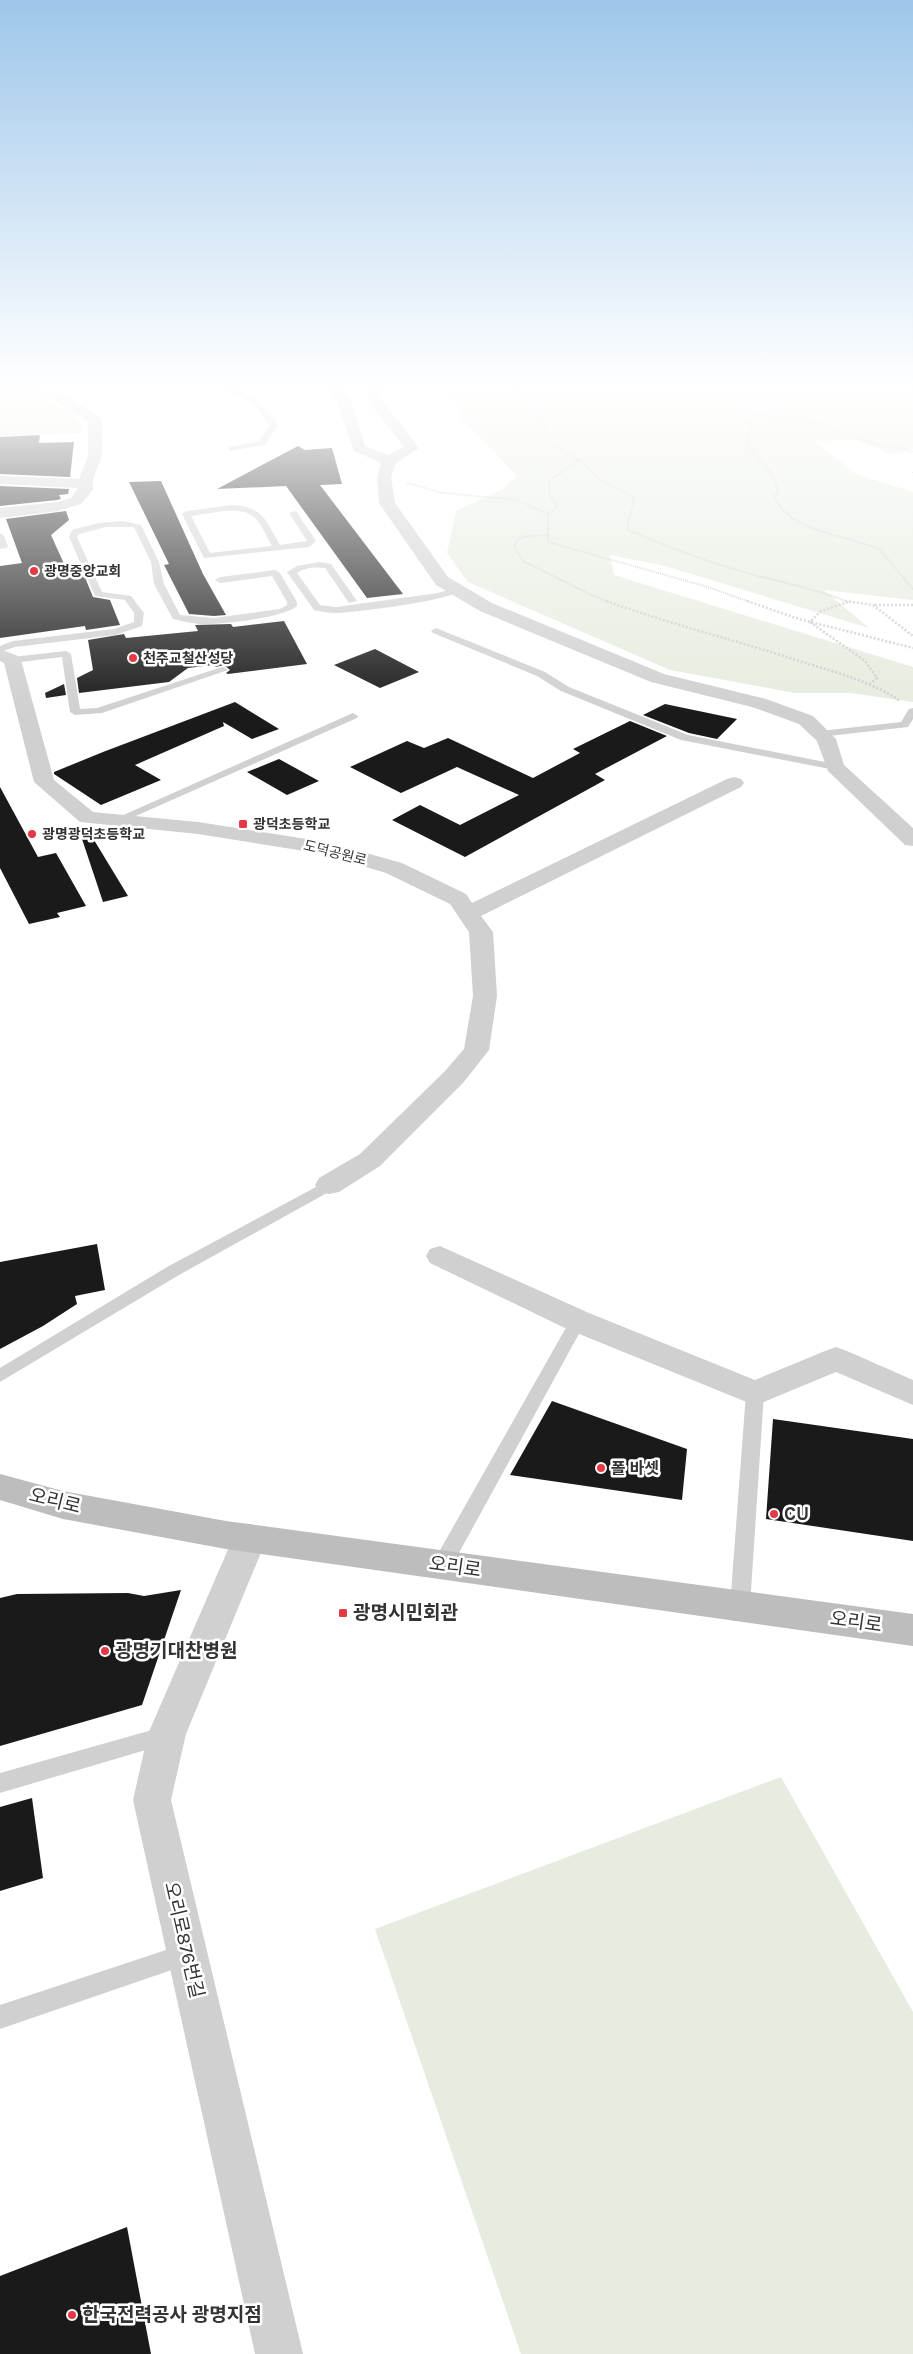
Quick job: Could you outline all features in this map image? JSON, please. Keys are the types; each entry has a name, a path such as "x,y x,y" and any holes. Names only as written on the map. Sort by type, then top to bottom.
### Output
{"main road":[{"name":"오리로","path":"0,1487 63,1505 250,1538 913,1630"}],"street":[{"path":"0,513 58,506 76,501 82,494"},
{"path":"387,494 387,503 392,514 442,581 486,607 658,678 759,703 806,720 826,739 836,767 913,840"},
{"name":"도덕공원로","path":"4,654 44,782 87,818 198,828 326,848 394,868 458,899 481,932 486,996 476,1050 454,1077 370,1160 329,1184"},
{"path":"468,914 734,784"},
{"path":"440,1256 578,1321 754,1393 836,1358 913,1394"},
{"name":"오리로876번길","path":"250,1538 167,1734 152,1800 279,2354"}],"lane":[{"path":"278,548 258,514 253,510 237,508 186,514 207,556 278,548 309,544 312,540 293,513"},
{"path":"4,654 13,644 115,632 139,624 139,613 128,598 98,594 73,537 75,532 87,527 126,523 137,525 155,562 159,584 176,617 190,622 205,621 282,611 292,606 292,602 275,573 220,580"},
{"path":"0,536 4,546 0,546"},
{"path":"352,601 328,566 318,564 297,567 292,572 317,608 336,610 440,596 457,590"},
{"path":"436,631 541,674 566,689 685,738 836,767"},
{"path":"4,654 66,654 75,712 98,711 223,670"},
{"path":"820,734 904,725 909,707"},
{"path":"116,821 352,716"},
{"path":"0,1376 173,1271 329,1184"},
{"path":"442,1565 578,1321"},
{"path":"740,1606 754,1393"},
{"path":"0,1782 167,1734"},
{"path":"0,2017 187,1954"}],"path":[{"path":"450,494 517,500 548,514"},
{"path":"548,514 558,507 550,494"},
{"path":"626,494 634,498 633,511 627,520 628,530 672,549 743,572 827,593 848,602 913,605"},
{"path":"776,494 775,497 780,507 793,519 814,529 878,548 913,589"},
{"path":"548,514 548,542 564,548 708,586 810,622 913,648"},
{"path":"548,535 528,536 518,539 514,547 522,562 547,575 637,612 773,652 870,684 882,689 909,707"},
{"path":"810,622 812,617 825,609 848,602"},
{"path":"872,604 913,636"},
{"path":"810,622 819,631 862,657 874,668 877,678 870,684"}],"shaded area":[{"path":"493,494 913,494 913,600 824,590 869,628 665,566 610,555 614,575 913,667 913,702 851,693 795,693 670,670 468,582 447,553 456,511"},
{"path":"781,1777 913,2012 913,2354 521,2354 375,1929"}],"building":[{"path":"0,494 68,494 59,495 61,499 57,500 0,506"},
{"path":"135,494 167,494 203,574 226,615 189,614 164,565 169,564"},
{"path":"292,494 327,494 403,594 367,598"},
{"path":"66,511 69,520 51,535 70,577 84,575 93,597 110,600 120,625 86,630 85,626 0,638 0,566 22,563 6,519"},
{"path":"284,621 307,664 228,674 226,673 230,670 224,665 188,668 169,682 79,693 77,678 93,670 88,640 124,634 126,638 198,631 195,625 231,624 233,627"},
{"path":"375,649 419,672 380,688 334,665"},
{"path":"64,684 66,695 46,698 45,693"},
{"path":"235,702 279,729 252,739 223,722 224,726 135,765 161,780 101,805 54,774 54,772 103,752"},
{"path":"665,704 737,719 717,739 689,733 643,715"},
{"path":"630,721 667,736 595,774 605,780 465,857 392,820 420,805 460,825 519,795 457,767 401,793 350,767 407,741 424,748 448,738 533,778 580,753 573,749"},
{"path":"279,759 319,781 287,795 247,772"},
{"path":"0,787 38,857 56,853 86,906 57,913 60,917 29,924 0,868"},
{"path":"91,835 128,896 103,902 82,839"},
{"path":"97,1244 105,1290 75,1296 77,1304 43,1326 0,1349 0,1262"},
{"path":"552,1401 687,1449 682,1500 510,1475"},
{"path":"773,1419 913,1439 913,1541 766,1519"},
{"name":"광명기대찬병원","path":"181,1590 142,1705 0,1746 0,1598 17,1594 128,1593 144,1596"},
{"path":"32,1798 43,1878 0,1891 0,1807"},
{"name":"한국전력공사 광명지점","path":"127,2227 151,2354 0,2354 0,2276"}],"place":[{"name":"광명중앙교회","path":"34,571"},
{"name":"천주교철산성당","path":"133,658"},
{"name":"광덕초등학교","path":"243,824"},
{"name":"광명광덕초등학교","path":"32,834"},
{"name":"폴 바셋","path":"601,1468"},
{"name":"CU","path":"774,1514"},
{"name":"광명시민회관","path":"343,1613"},
{"name":"광명기대찬병원","path":"105,1651"},
{"name":"한국전력공사 광명지점","path":"72,2315"}]}
